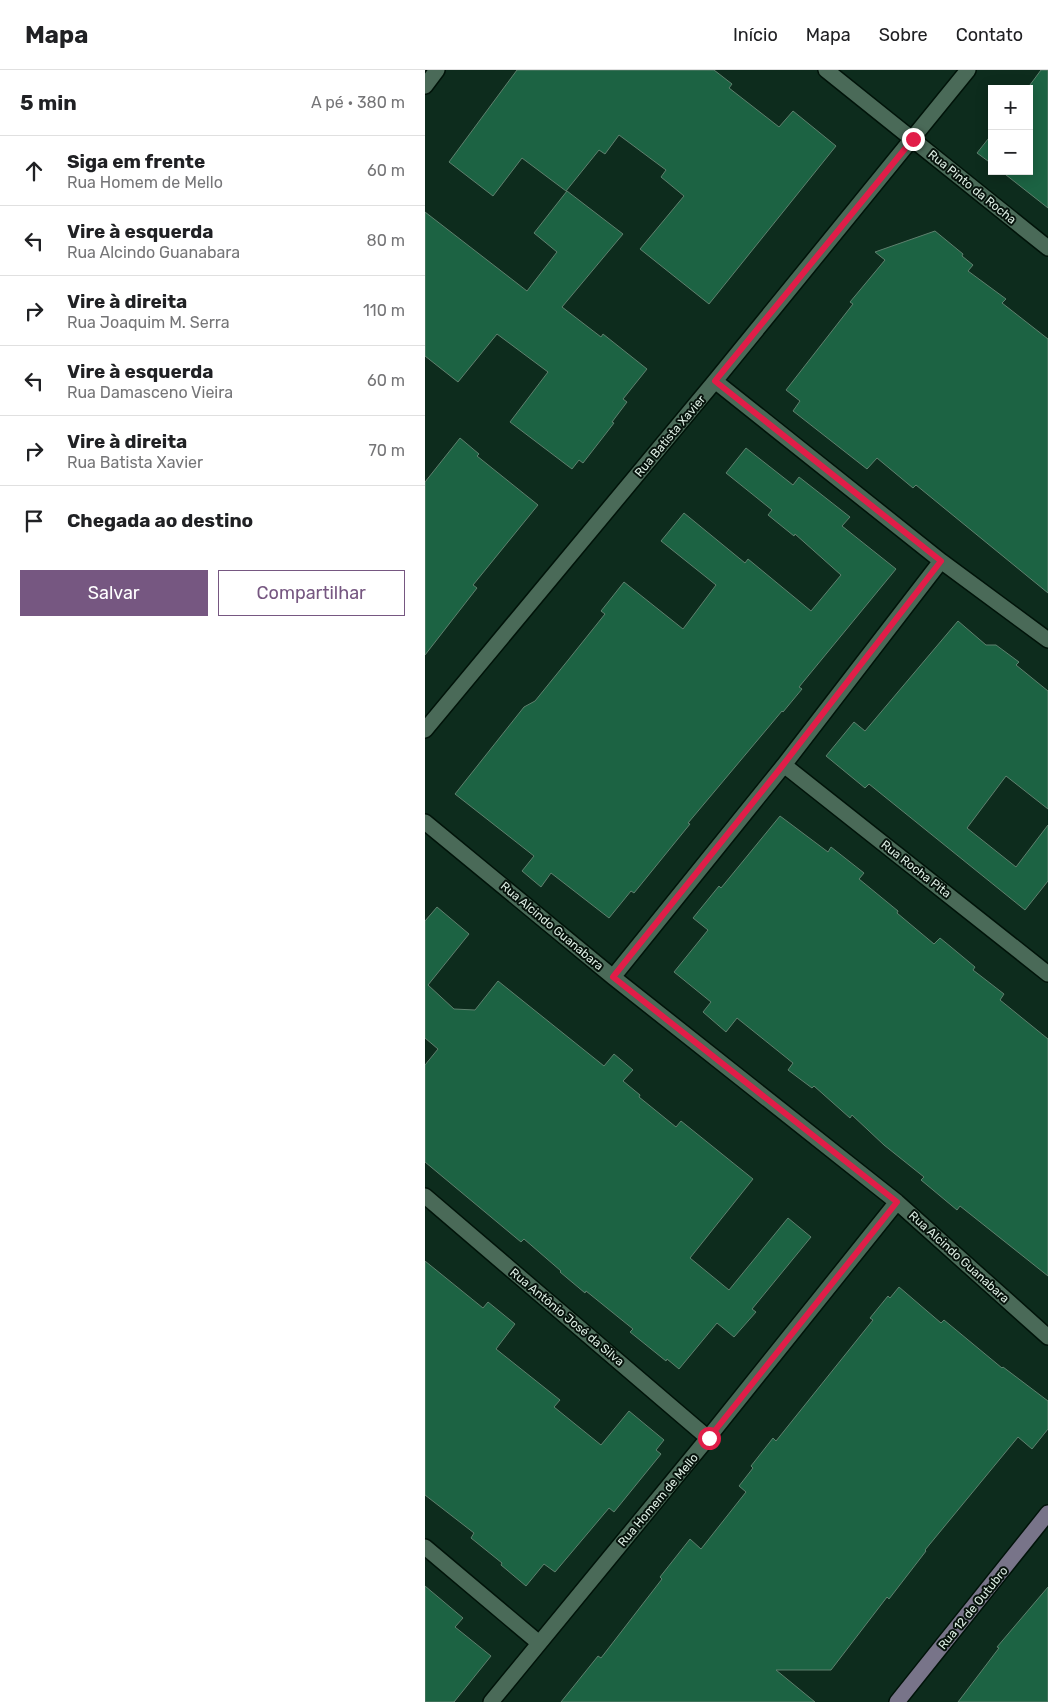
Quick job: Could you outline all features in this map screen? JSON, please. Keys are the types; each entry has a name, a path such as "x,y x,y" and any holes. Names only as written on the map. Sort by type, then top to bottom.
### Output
{"street":[{"path":"425,86 437,70"},
{"name":"Rua Pinto da Rocha","path":"826,70 1048,248"},
{"name":"Rua Batista Xavier","path":"425,730 715,381 968,70"},
{"path":"715,381 941,561 1048,640"},
{"path":"613,977 783,765 941,561"},
{"name":"Rua Rocha Pita","path":"783,765 1048,974"},
{"name":"Rua Alcindo Guanabara","path":"425,822 613,977 897,1202 1048,1337"},
{"name":"Rua Antônio José da Silva","path":"425,1196 709,1438"},
{"name":"Rua Homem de Mello","path":"491,1702 709,1438 897,1202"},
{"name":"Rua 12 de Outubro","path":"897,1702 1048,1513"},
{"path":"425,1547 539,1643"}],"building":[{"path":"517,70 714,70 732,84 729,88 779,127 793,111 836,146 709,304 640,249 684,196 661,177 666,170 619,135 605,154 599,150 566,191 522,158 493,196 449,162"},
{"path":"1041,70 1048,70 1048,208 1006,175 1033,175 1033,85 1030,85"},
{"path":"988,139 988,161 977,153"},
{"path":"567,191 623,234 562,307 601,337 603,334 647,369 623,399 627,402 612,422 614,423 583,463 579,460 572,469 510,422 548,372 497,334 458,382 425,356 425,212 527,291 557,252 534,233"},
{"path":"935,231 963,254 962,256 973,265 968,271 1006,299 1002,303 1048,339 1048,593 916,485 913,488 877,458 867,469 793,411 800,401 786,390 853,304 850,302 885,260 875,252"},
{"path":"460,438 479,454 477,456 538,505 473,585 477,588 425,655 425,482"},
{"path":"746,448 793,485 799,477 850,517 842,526 896,569 799,687 802,689 688,823 690,824 634,893 631,891 609,918 551,873 541,887 522,871 534,856 455,794 524,707 535,701 605,614 601,611 624,582 683,629 716,585 661,541 684,513 745,563 748,559 811,611 841,575 795,534 794,536 768,515 772,510 726,473"},
{"path":"958,621 986,645 996,645 1019,662 1016,665 1048,691 1048,809 1006,776 967,828 1016,867 1048,825 1048,881 1025,910 869,784 865,788 826,756 854,722 865,731"},
{"path":"780,816 828,852 831,847 864,873 859,879 934,944 940,938 975,967 973,970 1004,994 1000,1000 1048,1039 1048,1276 960,1206 957,1210 921,1180 924,1177 884,1145 852,1115 850,1118 814,1086 812,1088 788,1070 793,1063 737,1018 726,1032 703,1012 711,1002 674,972 708,930 693,918 719,886 721,888"},
{"path":"437,907 469,934 428,985 454,1009 475,1010 498,981 604,1066 614,1054 633,1070 623,1081 640,1095 639,1097 676,1127 681,1121 753,1179 690,1258 729,1290 788,1218 811,1237 752,1309 756,1312 734,1337 717,1323 679,1369 630,1332 633,1329 586,1291 585,1293 524,1239 521,1242 425,1162 425,1065 438,1049 425,1038 425,921"},
{"path":"425,1261 483,1308 488,1302 515,1324 496,1349 560,1400 554,1407 601,1445 629,1411 664,1440 656,1450 661,1454 614,1512 609,1508 555,1572 544,1564 526,1586 501,1565 502,1563 471,1538 474,1533 425,1495"},
{"path":"899,1287 941,1323 944,1320 1002,1368 1048,1401 1048,1429 1032,1449 1018,1437 925,1550 889,1599 887,1597 831,1670 776,1670 815,1702 561,1702 598,1656 601,1658 662,1579 660,1577 690,1539 701,1549 746,1492 739,1486 753,1468 751,1466 773,1438 776,1441 873,1320 870,1318 888,1296 890,1298"},
{"path":"425,1586 463,1618 455,1627 491,1656 454,1702 425,1702"},
{"path":"1048,1587 1048,1702 958,1702 999,1648 997,1647"}],"route":[{"path":"709,1438 897,1202 613,977 783,765 941,561 715,381 913,139"}]}
